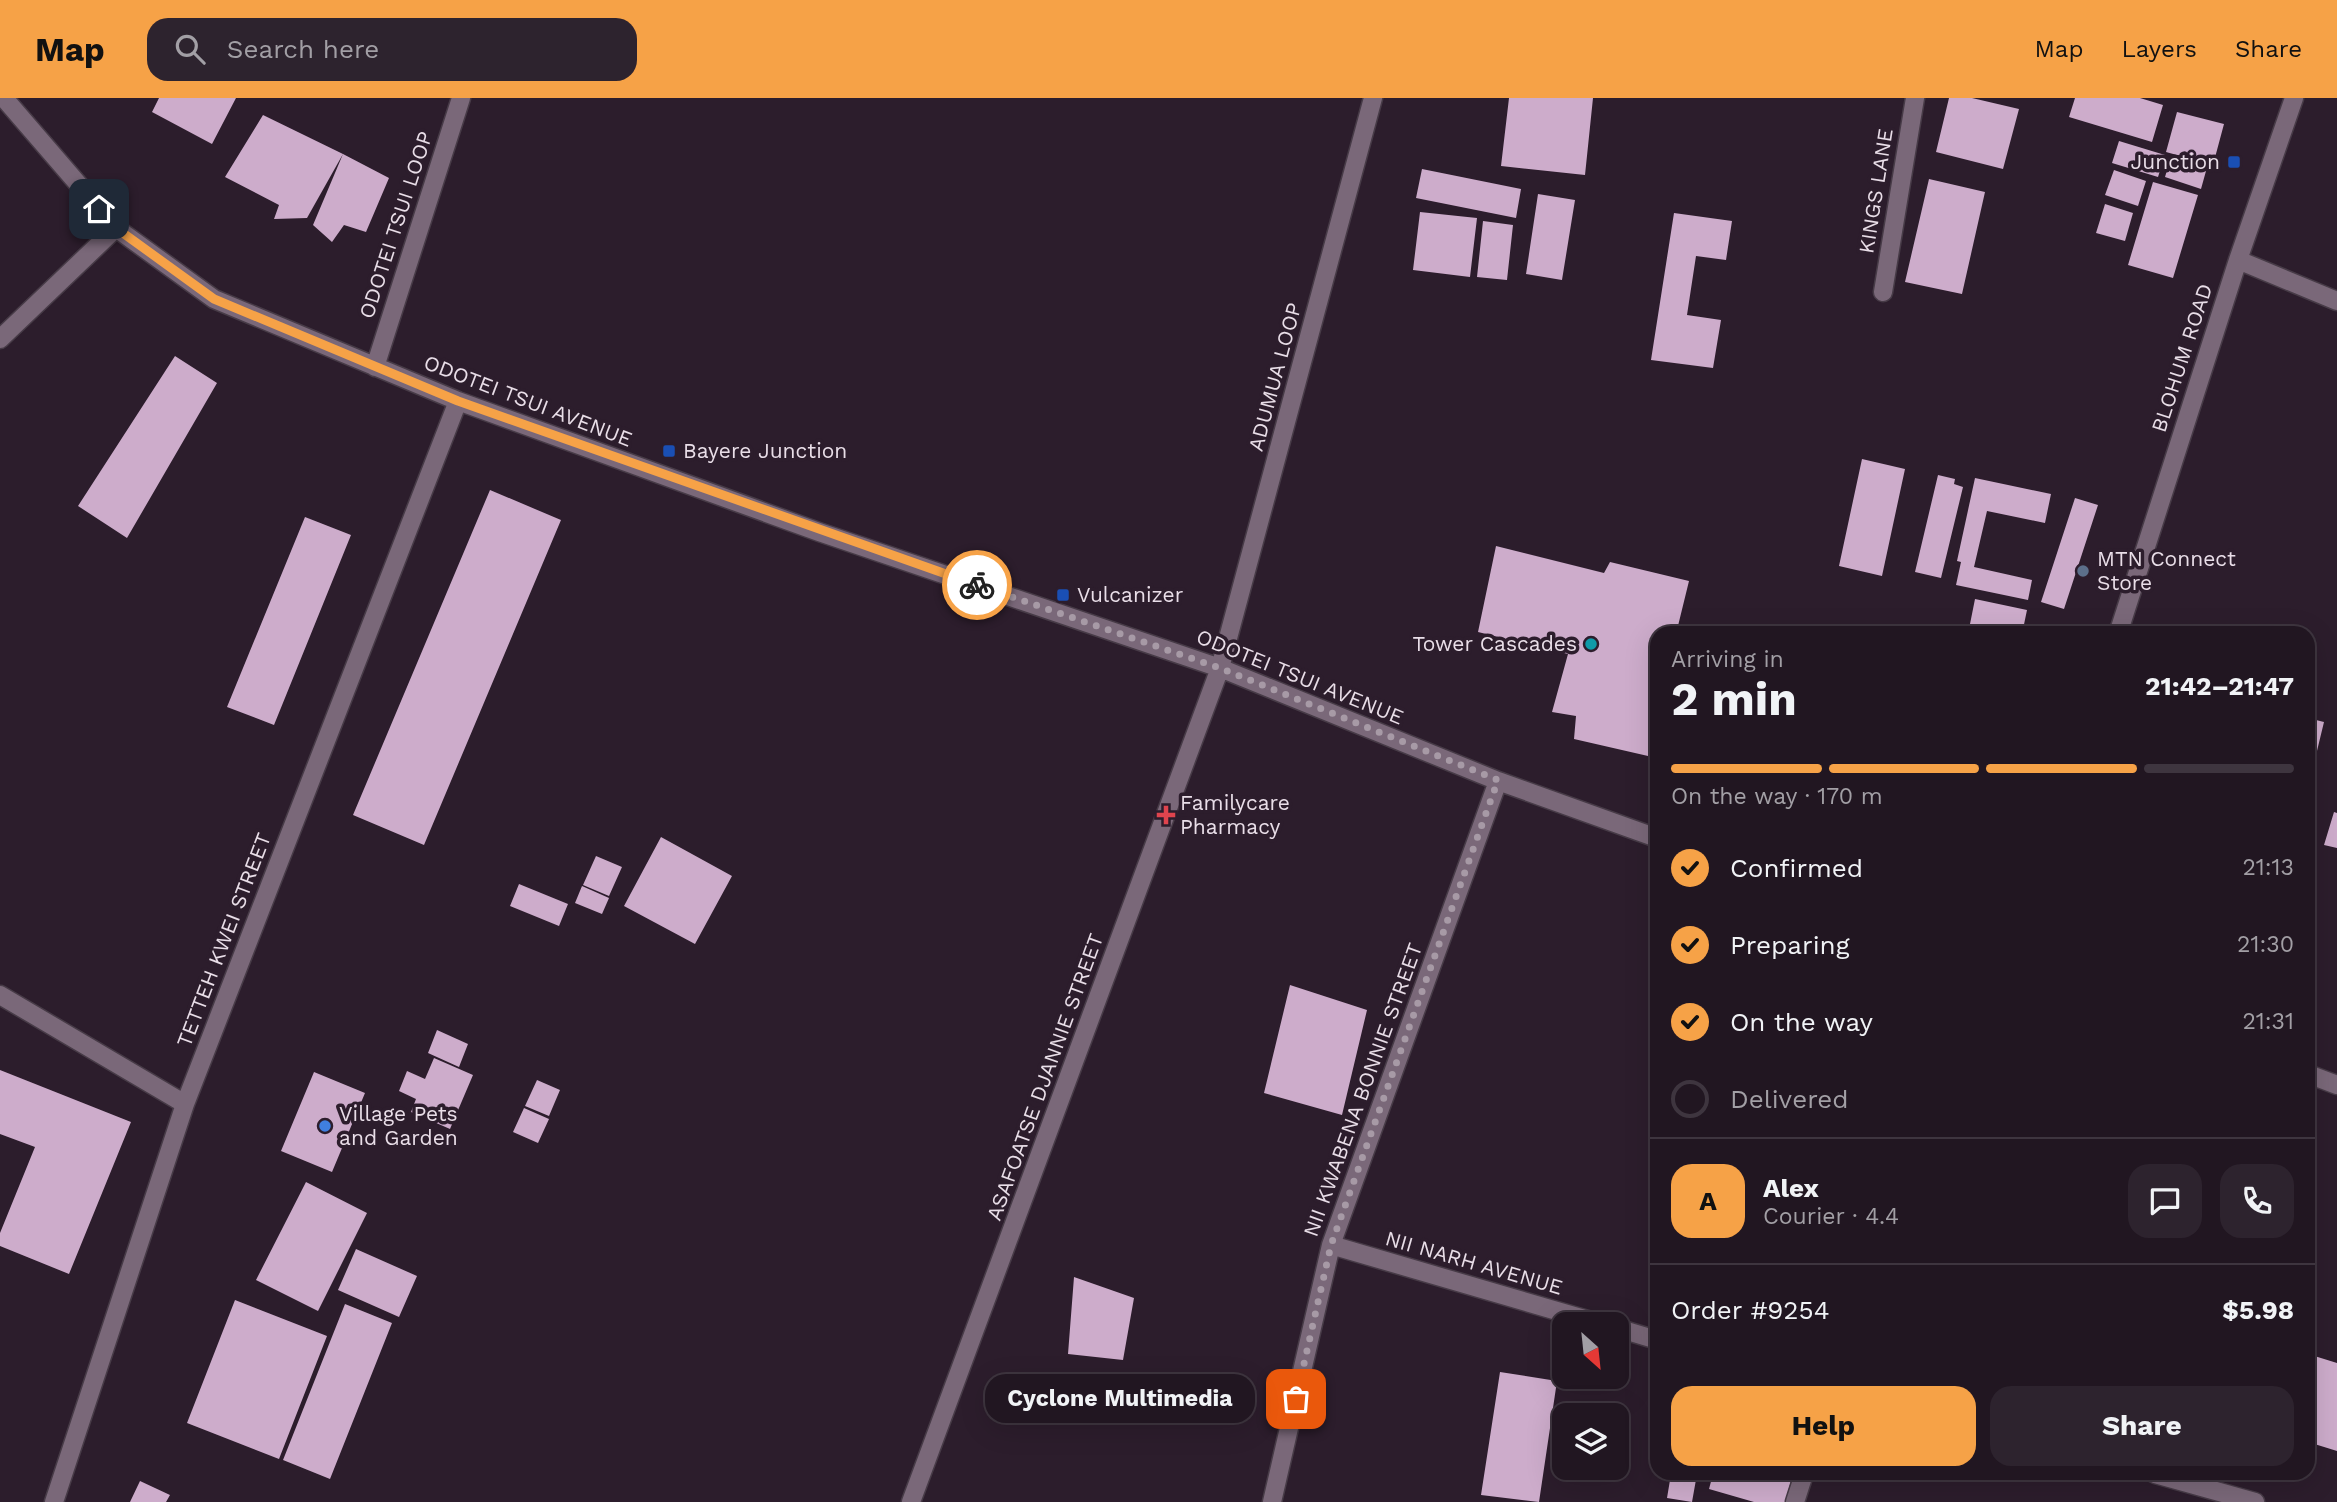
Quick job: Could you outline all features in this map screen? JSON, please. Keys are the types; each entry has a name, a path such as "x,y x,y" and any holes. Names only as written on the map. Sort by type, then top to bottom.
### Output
{"street":[{"name":"ODOTEI TSUI AVENUE","path":"4,98 116,228 214,299 458,401 819,532 1220,668 1498,780 1650,835"},
{"name":"ODOTEI TSUI LOOP","path":"375,367 461,98"},
{"name":"ADUMUA LOOP","path":"1220,668 1373,98"},
{"name":"KINGS LANE","path":"1883,292 1914,98"},
{"name":"BLOHUM ROAD","path":"2121,626 2238,260 2294,98"},
{"path":"0,339 116,228"},
{"path":"2238,260 2337,300"},
{"name":"TETTEH KWEI STREET","path":"54,1502 185,1104 458,401"},
{"name":"ASAFOATSE DJANNIE STREET","path":"911,1502 1220,668"},
{"name":"NII KWABENA BONNIE STREET","path":"1272,1502 1331,1245 1498,780"},
{"path":"0,995 185,1104"},
{"path":"2315,1077 2337,1085"},
{"name":"NII NARH AVENUE","path":"1331,1245 1560,1312"},
{"path":"1629,1332 1650,1338"},
{"path":"1795,1502 1802,1480"},
{"path":"2172,1480 2218,1496 2255,1502"}],"building":[{"path":"159,98 236,98 212,144 152,112"},
{"path":"1509,98 1593,98 1585,175 1501,166"},
{"path":"1949,98 1972,98 2019,109 2003,169 1936,152"},
{"path":"2075,98 2140,98 2163,105 2152,142 2069,117"},
{"path":"2177,112 2224,124 2213,165 2166,152"},
{"path":"263,115 343,154 307,218 274,219 279,205 225,177"},
{"path":"2119,141 2165,155 2158,177 2112,163"},
{"path":"343,154 389,178 366,232 344,225 332,242 313,225"},
{"path":"2170,160 2206,171 2201,189 2165,177"},
{"path":"1422,169 1521,189 1516,218 1416,198"},
{"path":"2114,170 2146,181 2138,206 2105,195"},
{"path":"1929,179 1985,192 1962,294 1905,282"},
{"path":"2153,182 2198,195 2173,278 2128,265"},
{"path":"1538,194 1575,200 1562,280 1526,274"},
{"path":"2105,204 2133,213 2125,241 2096,233"},
{"path":"1420,212 1477,218 1470,277 1413,270"},
{"path":"1674,213 1732,221 1726,260 1696,256 1687,315 1721,320 1713,368 1651,360"},
{"path":"1483,221 1513,225 1507,280 1477,277"},
{"path":"175,356 217,383 127,538 78,506"},
{"path":"1862,459 1905,469 1882,576 1839,566"},
{"path":"1938,475 1955,479 1954,484 1963,487 1941,578 1915,572"},
{"path":"1975,478 2051,494 2045,523 1987,511 1974,567 2032,580 2028,600 1956,585 1961,562 1957,561"},
{"path":"490,490 561,520 424,845 353,815"},
{"path":"2075,498 2098,505 2064,609 2041,602"},
{"path":"305,517 351,535 274,725 227,707"},
{"name":"Tower Cascades","path":"1496,546 1604,573 1610,562 1689,581 1678,626 1650,626 1648,756 1574,739 1576,716 1552,712 1568,654 1478,632"},
{"path":"1975,599 2027,610 2024,626 1970,626"},
{"path":"2315,720 2324,722 2315,759"},
{"path":"2334,812 2337,813 2337,848 2324,845"},
{"path":"661,837 732,876 695,944 624,906"},
{"path":"596,856 622,867 609,896 583,885"},
{"path":"519,884 568,904 559,926 510,906"},
{"path":"582,886 609,898 602,914 575,903"},
{"path":"1290,985 1367,1010 1342,1115 1264,1093"},
{"path":"437,1030 468,1044 459,1067 428,1053"},
{"path":"434,1058 473,1075 450,1129 411,1112 416,1099 399,1091 407,1071 425,1079"},
{"path":"0,1070 131,1122 69,1274 0,1246 0,1233 35,1147 0,1134"},
{"path":"314,1072 365,1093 332,1172 281,1151"},
{"path":"537,1080 560,1090 549,1116 525,1106"},
{"path":"524,1108 549,1119 538,1143 513,1132"},
{"path":"306,1182 367,1213 318,1311 256,1280"},
{"path":"356,1249 417,1276 399,1317 338,1290"},
{"path":"1074,1277 1134,1298 1123,1360 1068,1354"},
{"path":"235,1300 327,1336 279,1459 187,1423"},
{"path":"345,1304 392,1323 330,1479 283,1460"},
{"path":"2315,1356 2337,1363 2337,1451 2315,1444"},
{"path":"1500,1372 1552,1380 1552,1390 1556,1390 1539,1502 1481,1495"},
{"path":"1670,1480 1696,1480 1692,1502 1667,1498"},
{"path":"1711,1480 1791,1480 1785,1502 1754,1502 1709,1489"},
{"path":"140,1481 170,1495 166,1502 130,1502"}],"way so far":[{"path":"977,585 1220,668 1498,780 1331,1245 1296,1399"}],"place":[{"name":"Junction","path":"2234,162"},
{"name":"Bayere Junction","path":"669,451"},
{"name":"MTN Connect Store","path":"2083,571"},
{"name":"Vulcanizer","path":"1063,595"},
{"name":"Tower Cascades","path":"1591,644"},
{"name":"Familycare Pharmacy","path":"1166,815"},
{"name":"Village Pets and Garden","path":"325,1126"},
{"name":"Cyclone Multimedia","path":"1296,1399"}],"route":[{"path":"99,209 116,228 214,299 458,401 819,532 977,585"}]}
